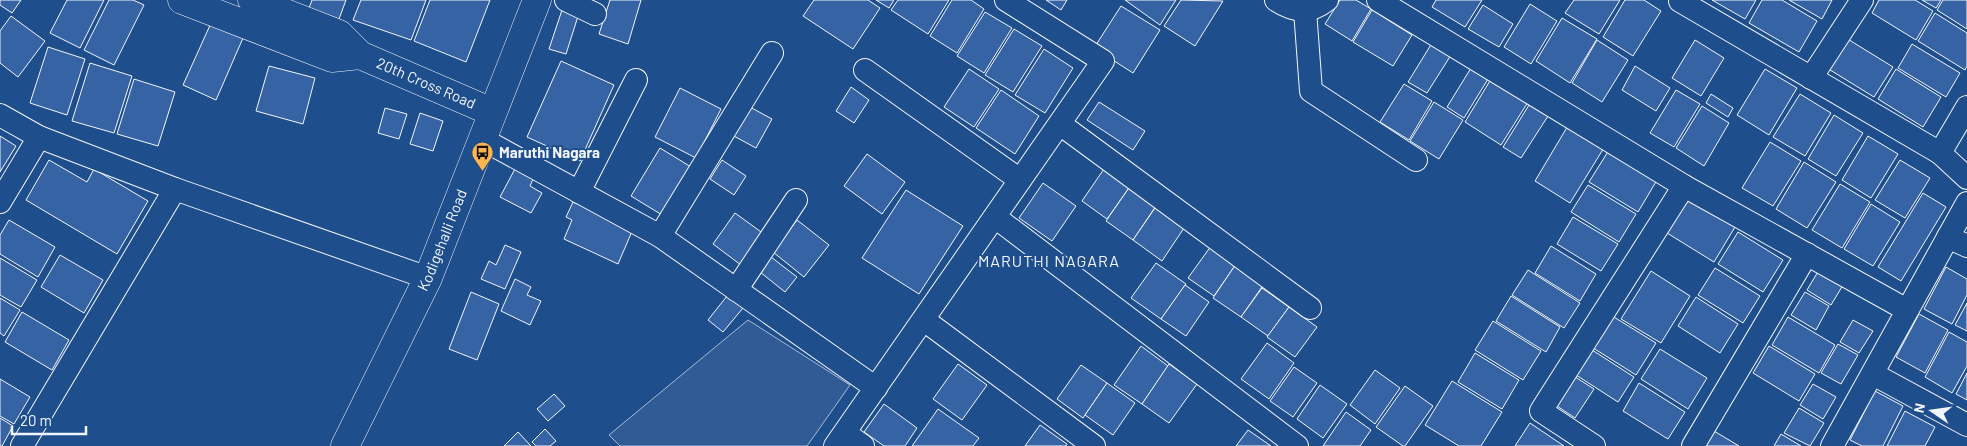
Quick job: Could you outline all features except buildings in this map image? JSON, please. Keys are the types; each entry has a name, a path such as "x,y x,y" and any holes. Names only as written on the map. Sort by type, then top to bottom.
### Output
{"main road":[{"name":"20th Cross Road","path":"182,0 332,58 360,56"},
{"name":"20th Cross Road","path":"252,0 340,34 360,56 492,112"},
{"name":"Kodigehalli Road","path":"345,446 428,278 537,0"}],"street":[{"path":"566,0 595,14"},
{"path":"863,446 840,439 1103,61 1006,0"},
{"path":"1276,0 1300,12 1318,8 1327,0"},
{"path":"1378,0 1684,186 1907,310"},
{"path":"1680,0 1940,154 1967,178"},
{"path":"1811,78 1862,0"},
{"path":"1306,10 1311,91 1416,160"},
{"path":"660,236 772,53"},
{"path":"865,70 1020,180"},
{"path":"579,192 636,80"},
{"path":"1940,154 1967,106"},
{"path":"0,115 39,137 175,189 428,278"},
{"path":"1060,124 1310,308"},
{"path":"0,202 39,137"},
{"path":"482,139 660,236 876,388"},
{"path":"1594,446 1541,410 1684,186"},
{"path":"22,446 175,189"},
{"path":"736,290 796,200"},
{"path":"1832,446 1907,310 1957,241 1967,203"},
{"path":"995,217 1297,446"},
{"path":"1694,446 1807,254"},
{"path":"924,320 1094,446"},
{"path":"1873,374 1967,425"}],"shaded area":[{"path":"748,320 850,385 807,446 620,446 609,435"}],"place":[{"name":"Maruthi Nagara","path":"483,172"}],"district":[{"name":"MARUTHI NAGARA","path":"1049,261"}]}
